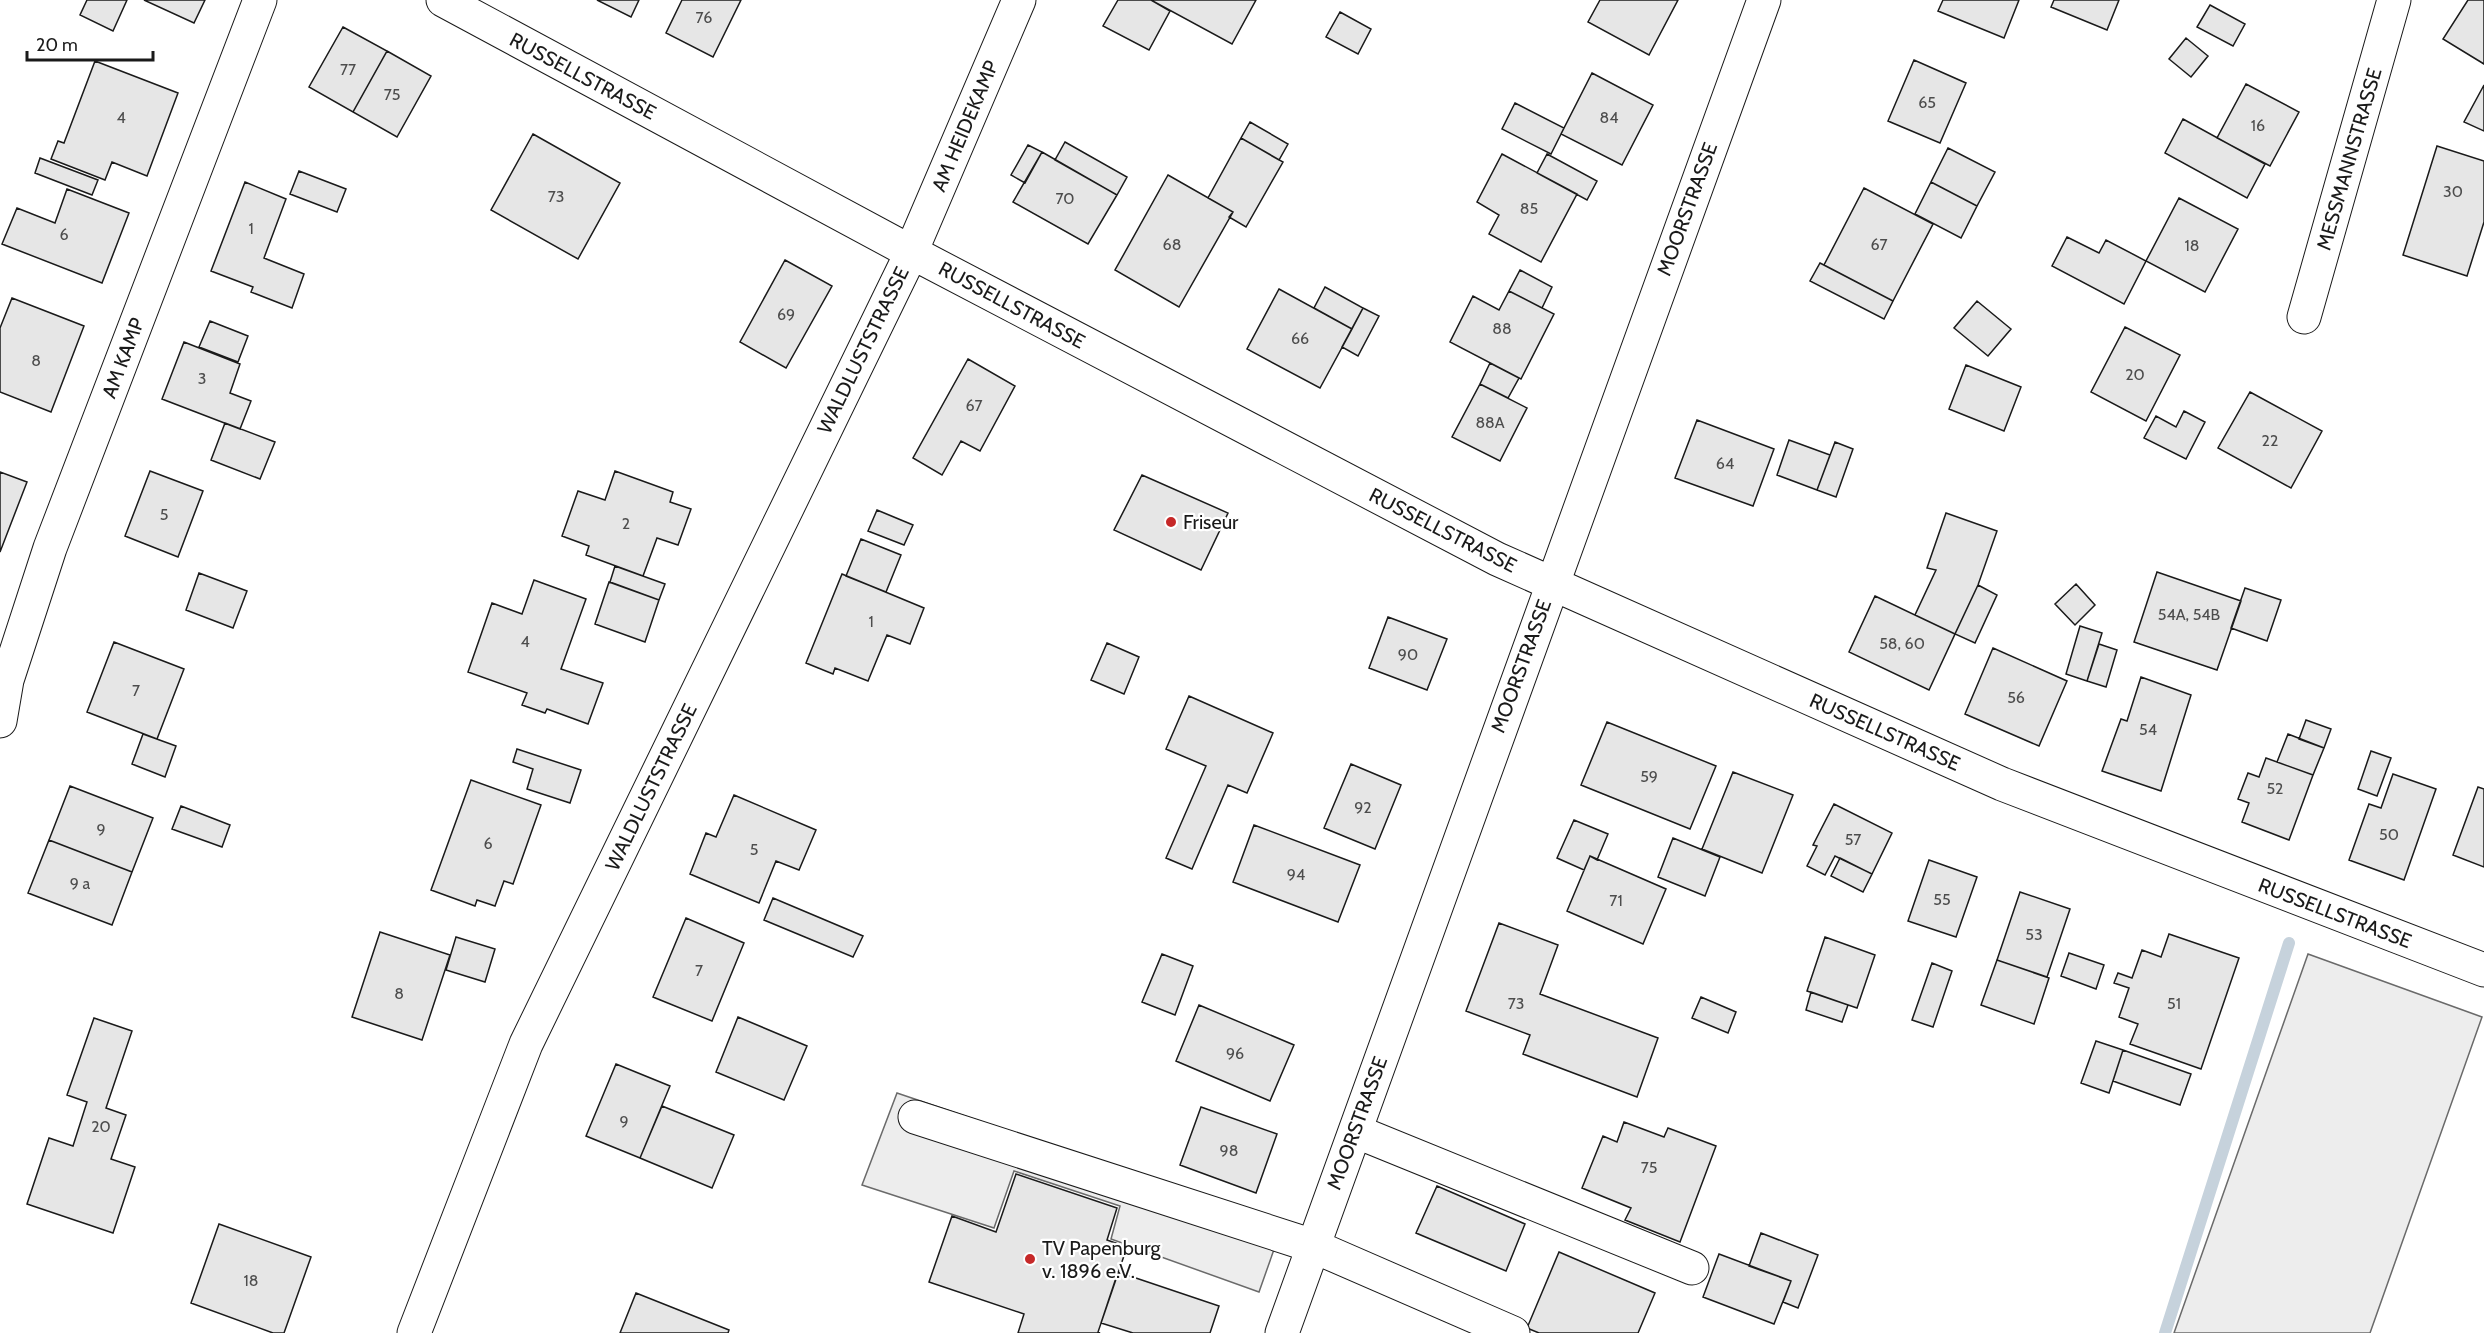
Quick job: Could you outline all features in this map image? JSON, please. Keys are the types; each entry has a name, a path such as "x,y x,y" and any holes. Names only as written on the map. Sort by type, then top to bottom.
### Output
{"street":[{"name":"AM KAMP","path":"0,721 7,680 50,548 260,0"},
{"name":"RUSSELLSTRASSE","path":"443,0 911,252 1497,559 2002,784 2484,970"},
{"name":"AM HEIDEKAMP","path":"911,252 1019,0"},
{"name":"MOORSTRASSE","path":"1282,1333 1764,0"},
{"name":"MESSMANNSTRASSE","path":"2304,317 2394,0"},
{"name":"WALDLUSTSTRASSE","path":"414,1333 526,1044 911,252"},
{"path":"915,1117 1313,1246 1513,1333"},
{"path":"1355,1131 1692,1268"}],"shaded area":[{"path":"2308,954 2482,1017 2370,1333 2174,1333"},
{"path":"897,1093 1283,1224 1259,1292 1111,1239 1120,1206 1014,1171 994,1228 862,1185"}],"building":[{"path":"87,0 127,0 113,31 80,15"},
{"path":"144,0 205,0 194,23"},
{"path":"597,0 639,0 631,17"},
{"path":"682,0 741,0 713,57 666,33"},
{"path":"1118,0 1151,0 1170,11 1149,50 1103,26"},
{"path":"1151,0 1256,0 1232,44"},
{"path":"1600,0 1678,0 1649,55 1588,22"},
{"path":"1943,0 2019,0 2004,38 1938,11"},
{"path":"2054,0 2119,0 2107,30 2051,7"},
{"path":"2468,0 2484,0 2484,64 2443,39"},
{"path":"2210,5 2245,24 2233,46 2197,27"},
{"path":"1340,12 1371,29 1358,54 1326,37"},
{"path":"343,27 387,51 353,112 309,87"},
{"path":"2186,38 2208,56 2191,77 2169,59"},
{"path":"387,51 431,76 397,137 353,112"},
{"path":"1914,60 1966,83 1940,143 1888,121"},
{"path":"95,61 178,93 147,176 112,162 105,180 51,159 58,141 64,143"},
{"path":"1592,73 1653,105 1622,165 1561,134"},
{"path":"2246,84 2299,112 2270,166 2217,138"},
{"path":"2484,85 2484,131 2464,122"},
{"path":"1515,103 1564,128 1551,154 1502,129"},
{"path":"2183,119 2265,164 2247,198 2165,153"},
{"path":"1250,122 1288,144 1279,160 1241,138"},
{"path":"533,134 620,183 578,259 491,210"},
{"path":"1241,138 1283,162 1246,227 1229,217 1233,212 1208,198"},
{"path":"1065,142 1127,177 1117,195 1055,160"},
{"path":"1028,145 1042,152 1025,183 1011,175"},
{"path":"2437,146 2484,161 2484,222 2467,276 2403,255"},
{"path":"1948,148 1995,172 1977,206 1931,182"},
{"path":"1042,152 1117,195 1088,244 1013,202"},
{"path":"1502,154 1577,194 1541,262 1489,234 1499,215 1477,202"},
{"path":"1547,154 1597,181 1587,200 1537,173"},
{"path":"40,158 98,180 92,195 35,173"},
{"path":"299,171 346,189 337,212 290,194"},
{"path":"1168,175 1233,212 1179,307 1115,270"},
{"path":"245,182 286,199 264,258 304,274 292,308 251,292 253,287 211,271"},
{"path":"1931,182 1977,206 1961,238 1915,214"},
{"path":"1864,188 1933,224 1893,301 1824,265"},
{"path":"67,189 129,213 102,283 2,244 17,208 55,223"},
{"path":"2179,198 2238,229 2205,292 2146,261"},
{"path":"2067,237 2099,253 2106,240 2146,261 2124,304 2052,266"},
{"path":"785,260 832,286 786,368 740,342"},
{"path":"1820,263 1893,301 1884,319 1810,281"},
{"path":"1520,270 1552,287 1542,308 1509,291"},
{"path":"1325,287 1363,308 1352,329 1314,308"},
{"path":"1279,289 1352,329 1320,388 1247,349"},
{"path":"1509,291 1554,314 1521,379 1450,342 1473,296 1499,310"},
{"path":"12,298 84,326 51,412 0,392 0,328"},
{"path":"1977,301 2011,329 1988,356 1954,328"},
{"path":"1363,308 1379,316 1358,356 1342,347"},
{"path":"210,321 248,336 238,362 199,347"},
{"path":"2125,327 2180,355 2146,421 2091,392"},
{"path":"184,342 240,364 230,393 251,401 240,429 162,399"},
{"path":"968,359 1015,386 980,451 961,441 942,475 913,458"},
{"path":"1490,363 1519,378 1508,398 1480,384"},
{"path":"1966,365 2021,387 2004,431 1949,409"},
{"path":"1480,384 1527,408 1500,461 1452,437"},
{"path":"2250,392 2322,431 2291,488 2218,448"},
{"path":"2184,411 2205,422 2186,459 2144,438 2156,416 2176,427"},
{"path":"1697,420 1774,449 1753,506 1675,478"},
{"path":"225,423 275,442 260,479 211,460"},
{"path":"1789,440 1830,455 1817,490 1777,475"},
{"path":"1835,442 1853,449 1836,497 1817,490"},
{"path":"150,471 203,491 178,557 125,536"},
{"path":"615,471 673,492 670,502 691,509 678,545 657,538 643,576 586,555 589,546 562,536 578,491 605,500"},
{"path":"0,472 27,482 0,552"},
{"name":"Friseur","path":"1142,475 1228,513 1201,570 1114,530"},
{"path":"877,510 913,525 904,545 868,531"},
{"path":"1946,513 1997,531 1978,585 1955,634 1915,615 1936,570 1927,568"},
{"path":"861,539 901,555 886,592 846,576"},
{"path":"615,566 665,584 659,600 610,582"},
{"path":"2157,572 2241,601 2217,670 2134,642"},
{"path":"199,573 247,591 233,628 186,610"},
{"path":"842,574 924,608 910,644 887,635 868,681 835,668 833,674 806,663"},
{"path":"534,580 586,599 561,669 603,683 588,724 547,709 545,713 522,705 527,693 468,672 492,603 522,614"},
{"path":"609,582 659,600 645,642 595,624"},
{"path":"2076,584 2095,605 2075,625 2055,604"},
{"path":"1978,585 1997,595 1975,643 1955,634"},
{"path":"2245,588 2281,600 2267,641 2231,628"},
{"path":"1875,596 1955,634 1929,690 1849,652"},
{"path":"1388,617 1447,639 1427,690 1369,668"},
{"path":"2080,626 2102,633 2087,681 2066,674"},
{"path":"114,642 184,669 157,739 87,712"},
{"path":"1107,643 1139,657 1124,694 1091,680"},
{"path":"2099,644 2117,650 2106,687 2087,681"},
{"path":"1993,648 2067,681 2039,746 1965,714"},
{"path":"2141,677 2191,695 2161,791 2102,771 2121,719 2127,721"},
{"path":"1189,696 1273,733 1247,793 1228,785 1192,869 1166,858 1206,766 1166,749"},
{"path":"2306,720 2331,729 2324,748 2299,739"},
{"path":"1607,722 1716,766 1690,829 1581,785"},
{"path":"143,734 176,746 165,777 132,764"},
{"path":"2288,734 2324,748 2313,775 2277,762"},
{"path":"517,749 581,770 570,803 527,789 533,769 513,762"},
{"path":"2371,751 2391,758 2377,796 2358,789"},
{"path":"2266,758 2313,775 2289,840 2242,822 2249,803 2238,799 2248,773 2259,777"},
{"path":"1351,764 1401,785 1375,849 1324,828"},
{"path":"1733,772 1793,795 1762,873 1702,849"},
{"path":"2393,774 2436,789 2404,880 2349,860 2369,804 2381,808"},
{"path":"471,780 541,805 513,884 504,881 495,906 477,900 475,906 431,890"},
{"path":"70,786 153,818 132,872 49,840"},
{"path":"2478,787 2484,789 2484,867 2453,855"},
{"path":"734,795 816,830 799,870 776,861 759,903 690,874 706,833 716,837"},
{"path":"1834,804 1892,833 1872,874 1835,856 1825,875 1807,866 1817,846 1813,845"},
{"path":"181,806 230,825 222,847 172,829"},
{"path":"1574,820 1608,834 1597,860 1590,856 1584,870 1557,858"},
{"path":"1254,825 1360,865 1338,922 1233,882"},
{"path":"1673,838 1720,857 1705,896 1658,877"},
{"path":"49,840 132,872 112,925 28,893"},
{"path":"1590,856 1666,889 1643,944 1567,911"},
{"path":"1840,858 1872,874 1863,892 1831,876"},
{"path":"1929,860 1977,877 1956,937 1908,921"},
{"path":"2020,892 2070,909 2047,977 1997,960"},
{"path":"773,898 863,936 853,957 764,920"},
{"path":"686,918 744,943 712,1021 653,997"},
{"path":"1499,923 1558,945 1540,994 1658,1038 1637,1097 1523,1054 1530,1035 1466,1011"},
{"path":"380,932 450,955 422,1040 352,1017"},
{"path":"2169,934 2239,958 2201,1069 2130,1044 2138,1024 2119,1017 2129,988 2114,983 2118,973 2132,978 2142,950 2161,957"},
{"path":"456,937 495,949 485,982 446,970"},
{"path":"1825,937 1875,955 1857,1008 1807,991"},
{"path":"2069,953 2104,965 2096,989 2061,976"},
{"path":"1162,954 1193,966 1175,1015 1142,1002"},
{"path":"1997,960 2049,978 2034,1024 1981,1005"},
{"path":"1932,963 1952,971 1933,1027 1912,1020"},
{"path":"1811,992 1848,1005 1842,1022 1806,1010"},
{"path":"1701,997 1736,1012 1728,1033 1692,1018"},
{"path":"1199,1005 1294,1045 1270,1101 1176,1061"},
{"path":"738,1017 807,1046 784,1100 716,1072"},
{"path":"94,1018 132,1031 106,1108 126,1115 111,1159 135,1167 113,1233 27,1204 49,1138 73,1146 87,1102 67,1095"},
{"path":"2096,1041 2123,1050 2109,1093 2081,1083"},
{"path":"2123,1050 2191,1074 2180,1105 2113,1081"},
{"path":"616,1064 670,1086 640,1158 586,1136"},
{"path":"662,1106 734,1135 712,1188 640,1158"},
{"path":"1201,1107 1277,1134 1256,1193 1180,1165"},
{"path":"1624,1122 1664,1137 1668,1128 1716,1146 1680,1242 1625,1220 1631,1208 1582,1188 1603,1136 1617,1142"},
{"name":"TV Papenburg v. 1896 e.V.","path":"1016,1174 1117,1208 1107,1240 1127,1247 1098,1332 1100,1333 1018,1333 1024,1314 929,1282 952,1216 996,1232"},
{"path":"1437,1186 1525,1224 1506,1271 1416,1233"},
{"path":"219,1224 311,1257 284,1333 273,1333 191,1303"},
{"path":"1761,1233 1818,1255 1798,1308 1783,1302 1791,1281 1749,1266"},
{"path":"1559,1252 1655,1293 1638,1333 1539,1333 1527,1328"},
{"path":"1719,1254 1791,1281 1774,1324 1703,1297"},
{"path":"1118,1272 1219,1306 1210,1333 1133,1333 1101,1323"},
{"path":"636,1293 729,1330 728,1333 620,1333"}],"waterway":[{"path":"2165,1333 2289,943"}],"place":[{"name":"Friseur","path":"1171,522"},
{"name":"TV Papenburg v. 1896 e.V.","path":"1030,1259"}]}
